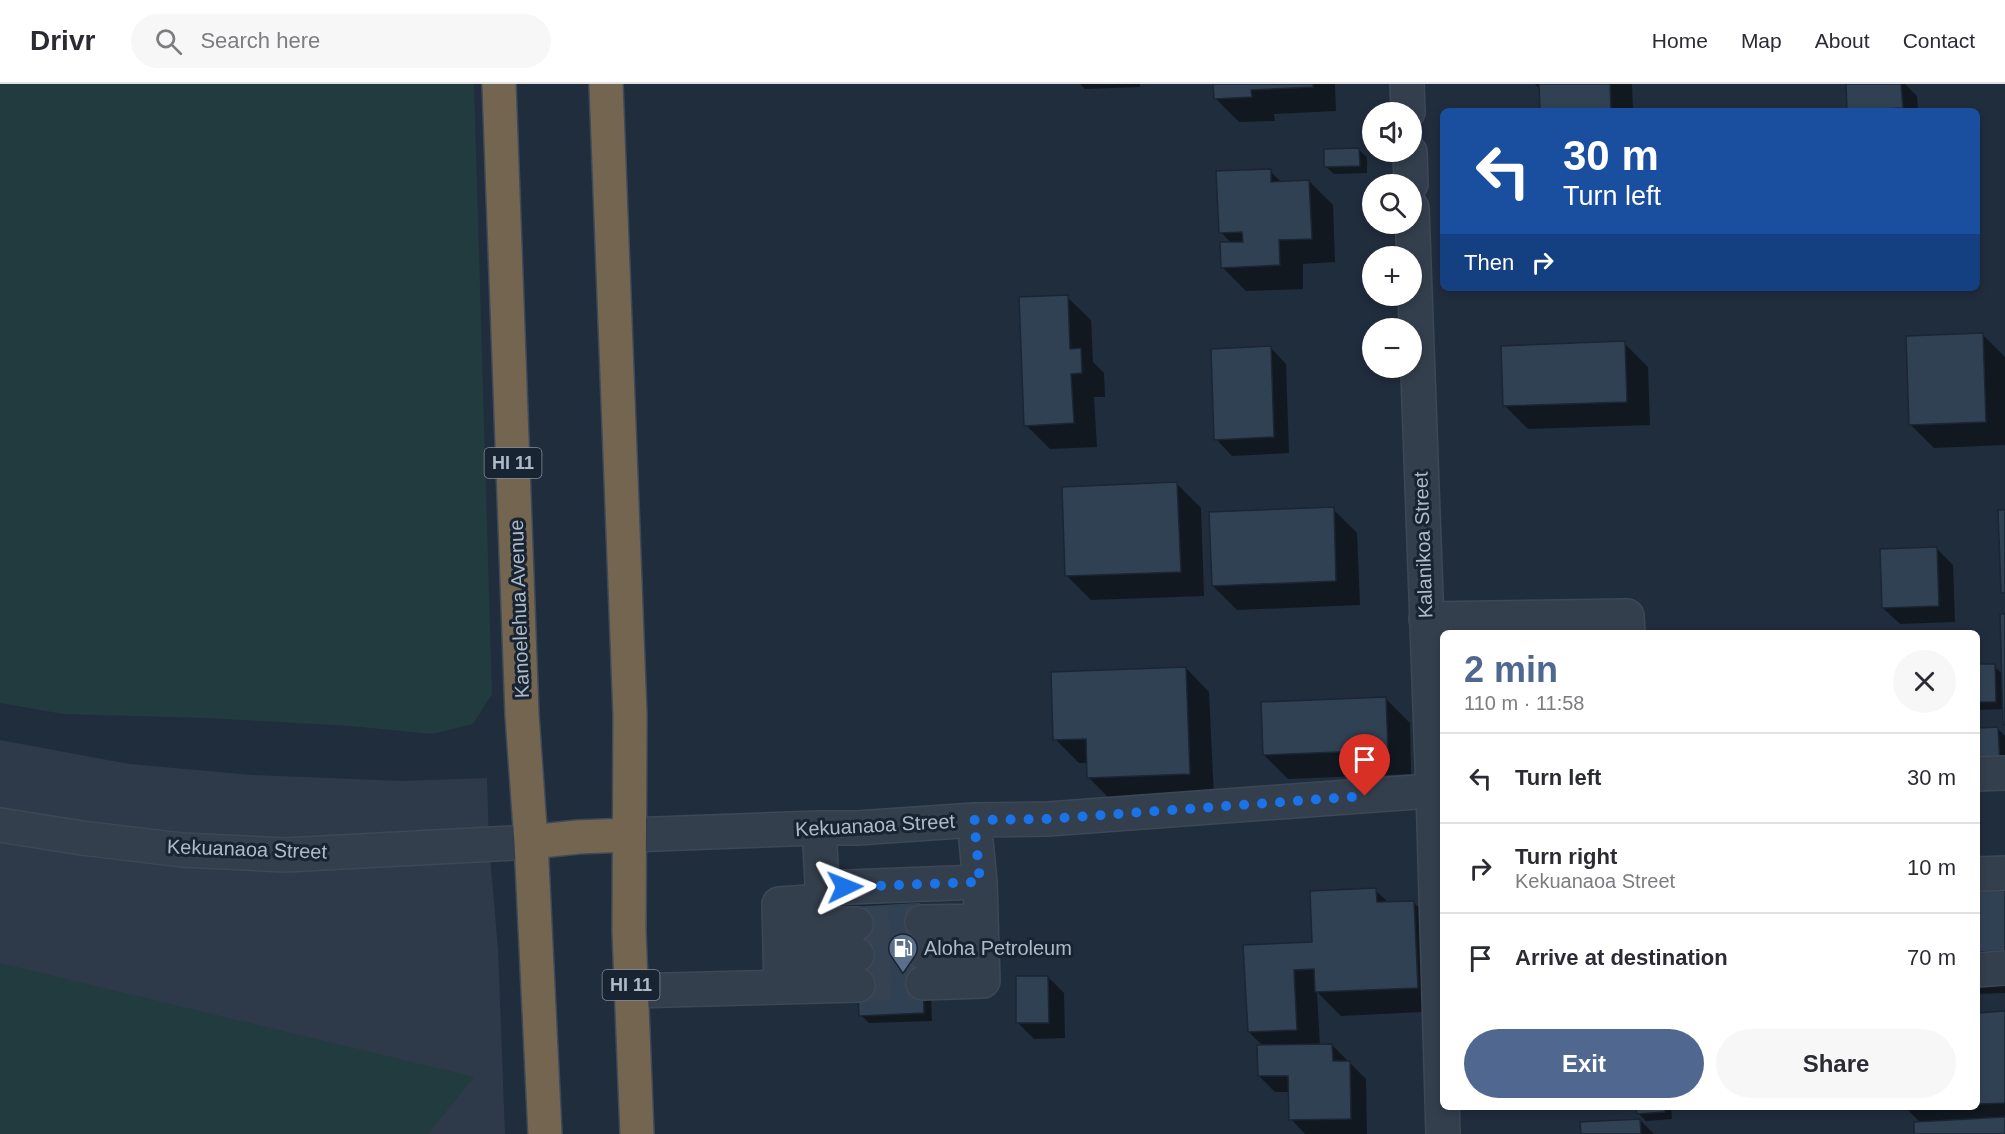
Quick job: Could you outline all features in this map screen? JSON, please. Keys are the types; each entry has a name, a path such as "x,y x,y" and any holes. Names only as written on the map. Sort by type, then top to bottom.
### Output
{"highway":[{"name":"Kanoelehua Avenue","path":"499,84 522,715 531,842 545,1134"},
{"name":"HI 11","path":"606,84 630,715 631,991 637,1134"},
{"path":"531,842 578,837 629,836"}],"street":[{"path":"1407,84 1408,102"},
{"name":"Kalanikoa Street","path":"1413,234 1426,619 1438,790 1440,928"},
{"path":"1426,619 1627,616 1628,630"},
{"path":"1980,774 2005,773"},
{"name":"Kekuanaoa Street","path":"629,836 857,828 974,820 1048,819 1438,790"},
{"path":"974,820 980,882 982,936 983,981 923,952 982,936"},
{"name":"Kekuanaoa Street","path":"0,825 182,850 285,855 531,842"},
{"path":"781,972 779,904 823,901 819,828"},
{"path":"1980,874 2005,873"},
{"path":"822,888 980,882"},
{"path":"631,991 781,972 857,955 780,925"},
{"path":"1980,970 2005,969"},
{"name":"Kalanikoa Street","path":"1443,1110 1443,1134"}],"shaded area":[{"path":"0,740 129,764 252,775 402,781 487,778 489,844 498,949 505,1134 0,1134"}],"green space":[{"path":"0,84 474,84 492,694 473,724 432,734 349,726 206,718 63,714 0,703"},
{"path":"0,963 474,1077 428,1134 0,1134"}],"building":[{"path":"1213,84 1313,84 1313,87 1251,90 1252,97 1214,99"},
{"path":"1539,84 1610,84 1611,108 1540,108"},
{"path":"1846,84 1901,84 1903,108 1847,108"},
{"path":"1359,148 1360,166 1324,167 1324,149"},
{"path":"1271,169 1271,182 1309,180 1312,239 1279,240 1280,265 1221,268 1220,242 1243,242 1242,232 1219,233 1216,171"},
{"path":"1068,295 1070,349 1081,348 1082,373 1071,374 1074,423 1024,426 1019,297"},
{"path":"1983,333 1986,422 1909,425 1906,336"},
{"path":"1625,341 1627,402 1503,406 1501,346"},
{"path":"1271,346 1274,437 1214,440 1211,349"},
{"path":"1177,482 1181,572 1065,576 1062,487"},
{"path":"1334,507 1336,581 1212,586 1209,512"},
{"path":"1998,510 2005,510 2005,593 2001,593"},
{"path":"1937,547 1939,606 1882,608 1880,549"},
{"path":"2000,614 2005,614 2005,725 2003,725"},
{"path":"1980,664 1995,664 1996,702 1980,702"},
{"path":"1186,667 1190,774 1087,778 1086,739 1053,740 1051,672"},
{"path":"1386,697 1388,750 1263,755 1261,702"},
{"path":"1998,727 2000,764 1980,765 1980,728"},
{"path":"2005,887 2005,951 1980,952 1980,889"},
{"path":"1376,888 1377,902 1414,901 1418,988 1315,992 1314,969 1294,970 1297,1030 1248,1032 1243,945 1312,942 1310,891"},
{"path":"921,902 924,1013 859,1016 854,906"},
{"path":"1016,976 1048,976 1049,1023 1016,1023"},
{"path":"2005,1011 2005,1103 1980,1104 1980,1013"},
{"path":"1332,1044 1333,1061 1350,1061 1351,1119 1289,1120 1288,1076 1258,1076 1257,1045"},
{"path":"1636,1110 1665,1110 1665,1112 1637,1114"},
{"path":"2005,1117 2005,1134 1914,1134 1914,1122"},
{"path":"1640,1119 1641,1134 1581,1134 1580,1122"}],"tunnel":[{"path":"856,924 922,922"},
{"path":"857,955 923,952"},
{"path":"858,985 923,983"}],"place":[{"name":"Aloha Petroleum","path":"903,974"}],"route":[{"path":"845,887 980,882 974,820 1048,819 1365,796"}]}
